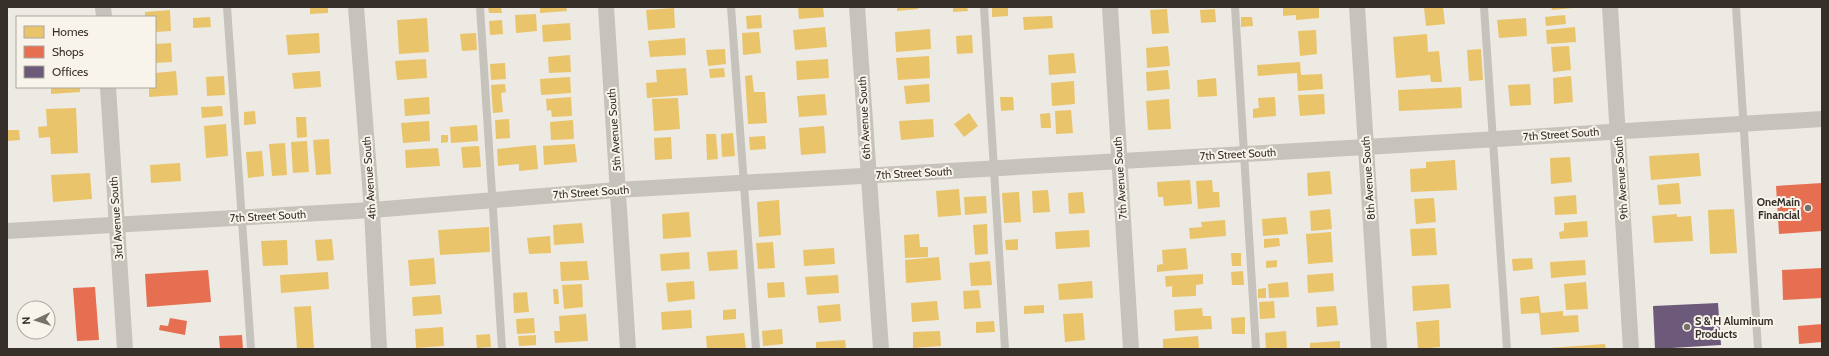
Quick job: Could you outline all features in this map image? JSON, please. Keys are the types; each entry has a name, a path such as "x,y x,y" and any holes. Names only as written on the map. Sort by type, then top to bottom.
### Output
{"street":[{"name":"4th Avenue South","path":"356,7 372,210 379,349"},
{"name":"5th Avenue South","path":"606,7 628,349"},
{"name":"6th Avenue South","path":"858,7 868,176 881,349"},
{"name":"7th Avenue South","path":"1110,7 1131,349"},
{"name":"8th Avenue South","path":"1358,7 1379,349"},
{"name":"9th Avenue South","path":"1610,7 1631,349"},
{"name":"3rd Avenue South","path":"108,88 125,349"},
{"name":"7th Street South","path":"7,231 372,210 617,190 744,184 1366,147 1618,130 1822,119"}],"lane":[{"path":"227,7 243,217 251,349"},
{"path":"480,7 502,349"},
{"path":"731,7 756,349"},
{"path":"984,7 1006,349"},
{"path":"1234,7 1256,349"},
{"path":"1484,7 1507,349"},
{"path":"1736,7 1758,349"}],"building: Homes":[{"path":"310,7 328,7 328,13 310,14"},
{"path":"488,7 501,7 502,13 489,13"},
{"path":"540,7 566,7 567,11 540,13"},
{"path":"798,7 823,7 824,17 799,19"},
{"path":"897,7 918,7 918,9 897,11"},
{"path":"953,7 967,7 968,11 953,12"},
{"path":"992,7 1008,7 1008,16 992,17"},
{"path":"1283,7 1319,7 1319,18 1296,20 1296,15 1283,16"},
{"path":"1424,7 1443,7 1445,24 1426,26"},
{"path":"1551,7 1573,7 1573,8 1552,10"},
{"path":"674,8 675,28 648,30 646,10"},
{"path":"1167,9 1169,33 1152,34 1150,10"},
{"path":"1215,9 1216,22 1201,23 1200,10"},
{"path":"170,10 171,31 156,32 156,16 145,16 145,12"},
{"path":"536,14 537,31 516,33 515,15"},
{"path":"761,15 762,28 747,29 746,16"},
{"path":"1565,15 1566,24 1546,26 1545,17"},
{"path":"1052,16 1053,28 1024,30 1023,17"},
{"path":"210,17 211,27 193,28 193,18"},
{"path":"1241,17 1252,17 1253,26 1241,27"},
{"path":"427,18 429,52 399,54 397,20"},
{"path":"1526,18 1527,36 1499,38 1497,20"},
{"path":"502,20 503,34 490,35 489,21"},
{"path":"570,23 571,40 543,42 542,25"},
{"path":"825,27 827,47 795,50 793,30"},
{"path":"1575,27 1576,42 1547,44 1546,30"},
{"path":"930,29 931,49 896,52 895,32"},
{"path":"1316,30 1317,54 1300,56 1298,31"},
{"path":"759,32 761,53 743,55 742,33"},
{"path":"319,33 320,53 288,55 286,35"},
{"path":"476,33 477,50 462,51 460,34"},
{"path":"1427,34 1428,52 1439,51 1442,82 1431,82 1430,75 1396,78 1393,37"},
{"path":"972,35 973,53 957,54 956,36"},
{"path":"685,38 686,55 650,57 648,41"},
{"path":"171,43 172,62 156,63 156,44"},
{"path":"1168,46 1170,66 1147,68 1146,48"},
{"path":"1569,46 1571,70 1553,72 1551,47"},
{"path":"725,49 726,64 708,66 706,50"},
{"path":"1481,49 1483,80 1469,81 1467,50"},
{"path":"1074,53 1076,73 1049,75 1048,55"},
{"path":"570,55 571,72 549,73 548,57"},
{"path":"929,56 930,78 898,80 896,58"},
{"path":"426,59 427,78 397,80 395,61"},
{"path":"828,59 829,78 797,80 796,61"},
{"path":"1300,62 1301,75 1322,74 1323,89 1298,91 1297,73 1258,76 1257,65"},
{"path":"505,63 506,79 491,80 490,64"},
{"path":"686,68 688,95 647,98 646,83 657,82 656,70"},
{"path":"724,68 725,77 710,78 709,69"},
{"path":"1168,70 1170,89 1147,91 1146,72"},
{"path":"176,71 178,95 149,97 149,88 156,88 156,73"},
{"path":"320,71 321,87 294,89 292,73"},
{"path":"752,75 754,92 765,92 767,123 748,124 745,76"},
{"path":"224,76 225,95 207,96 206,77"},
{"path":"1571,76 1573,102 1554,104 1553,78"},
{"path":"570,77 571,93 541,95 540,79"},
{"path":"1216,78 1217,96 1198,97 1197,80"},
{"path":"1074,81 1075,104 1052,106 1051,83"},
{"path":"505,84 506,92 501,93 503,112 493,113 491,85"},
{"path":"929,84 930,102 906,104 904,86"},
{"path":"1530,84 1531,105 1510,106 1508,85"},
{"path":"1461,87 1462,108 1399,111 1398,90"},
{"path":"51,88 80,88 80,92 51,94"},
{"path":"825,94 827,115 799,117 797,96"},
{"path":"1324,94 1325,114 1300,116 1298,95"},
{"path":"429,97 430,114 405,116 404,99"},
{"path":"571,97 572,116 552,117 551,110 547,111 546,99"},
{"path":"1000,97 1013,97 1014,110 1001,111"},
{"path":"1275,97 1276,116 1253,118 1253,109 1259,108 1258,98"},
{"path":"678,98 680,129 654,131 652,99"},
{"path":"1169,99 1171,129 1148,130 1146,101"},
{"path":"222,106 223,116 202,118 201,107"},
{"path":"76,108 78,153 51,154 50,137 39,138 38,127 47,126 46,109"},
{"path":"1071,110 1073,133 1056,134 1055,111"},
{"path":"255,111 256,124 244,125 244,112"},
{"path":"969,113 978,126 964,137 954,124"},
{"path":"1050,113 1051,128 1041,128 1040,114"},
{"path":"296,117 306,117 307,137 297,138"},
{"path":"509,119 510,138 496,139 495,120"},
{"path":"933,119 934,137 901,140 899,121"},
{"path":"573,120 574,139 551,140 550,122"},
{"path":"429,121 430,141 403,143 401,123"},
{"path":"226,124 228,156 206,158 204,126"},
{"path":"477,125 478,141 451,143 450,127"},
{"path":"824,126 826,153 801,155 799,128"},
{"path":"7,130 19,130 20,140 7,141"},
{"path":"733,133 735,156 722,157 721,134"},
{"path":"706,134 716,134 718,159 707,160"},
{"path":"441,135 448,135 448,142 441,143"},
{"path":"765,136 766,149 750,150 749,137"},
{"path":"671,137 672,159 655,160 654,138"},
{"path":"329,139 331,174 316,175 313,140"},
{"path":"307,141 309,172 293,173 291,142"},
{"path":"285,143 287,175 272,176 269,144"},
{"path":"575,144 577,162 544,165 543,146"},
{"path":"536,145 538,169 519,171 519,164 498,166 497,149"},
{"path":"479,146 481,167 463,168 461,147"},
{"path":"438,148 440,166 406,168 405,150"},
{"path":"262,151 264,176 248,178 246,152"},
{"path":"1699,153 1701,176 1651,180 1649,156"},
{"path":"1570,157 1572,182 1551,184 1550,158"},
{"path":"1455,160 1457,190 1411,192 1410,169 1426,168 1426,162"},
{"path":"180,163 181,181 151,183 150,165"},
{"path":"1330,171 1332,194 1308,196 1307,173"},
{"path":"90,173 92,199 53,202 51,175"},
{"path":"1190,180 1192,204 1164,206 1163,197 1158,197 1157,182"},
{"path":"1212,180 1213,192 1219,192 1220,207 1198,209 1196,181"},
{"path":"1679,183 1681,204 1659,205 1657,185"},
{"path":"959,189 961,215 938,217 936,191"},
{"path":"1048,190 1050,212 1033,213 1032,191"},
{"path":"1019,192 1021,222 1004,223 1002,193"},
{"path":"1083,192 1085,213 1069,214 1068,193"},
{"path":"1576,195 1577,214 1555,215 1554,197"},
{"path":"986,196 987,213 965,215 964,197"},
{"path":"1434,198 1436,222 1416,224 1414,199"},
{"path":"779,200 781,235 759,237 757,202"},
{"path":"1330,209 1332,229 1311,231 1310,211"},
{"path":"1734,209 1737,253 1710,254 1708,210"},
{"path":"689,212 691,237 663,239 662,214"},
{"path":"1677,214 1677,217 1691,216 1693,241 1654,243 1652,216"},
{"path":"1286,217 1288,234 1263,236 1262,219"},
{"path":"1225,220 1226,236 1190,239 1189,228 1202,227 1201,222"},
{"path":"1587,221 1588,237 1560,239 1559,232 1564,231 1564,223"},
{"path":"582,223 584,243 554,245 553,225"},
{"path":"987,224 988,254 975,255 973,225"},
{"path":"489,227 490,252 440,255 438,230"},
{"path":"1435,228 1437,255 1412,256 1410,229"},
{"path":"1089,230 1090,247 1056,249 1055,232"},
{"path":"1331,232 1333,262 1308,264 1306,234"},
{"path":"919,234 920,247 928,247 928,257 905,258 904,235"},
{"path":"550,236 551,253 529,254 527,238"},
{"path":"1279,238 1280,246 1264,248 1264,239"},
{"path":"332,239 334,260 317,261 315,240"},
{"path":"1018,239 1018,250 1006,250 1005,240"},
{"path":"287,240 288,265 263,266 261,241"},
{"path":"773,242 775,268 758,269 756,243"},
{"path":"834,248 835,264 804,266 803,250"},
{"path":"1186,248 1188,269 1157,272 1157,265 1163,264 1162,250"},
{"path":"737,250 738,269 709,271 707,252"},
{"path":"689,252 690,269 661,271 660,254"},
{"path":"1231,253 1241,253 1241,266 1232,266"},
{"path":"939,257 941,280 906,283 905,260"},
{"path":"434,258 436,284 410,286 408,260"},
{"path":"1532,258 1533,269 1513,271 1512,259"},
{"path":"1277,260 1277,267 1266,268 1266,261"},
{"path":"1585,260 1586,275 1551,278 1550,262"},
{"path":"587,261 589,280 561,281 560,262"},
{"path":"990,261 992,285 971,286 969,263"},
{"path":"1243,271 1244,285 1232,285 1231,272"},
{"path":"328,272 329,289 281,293 280,275"},
{"path":"1333,273 1334,291 1308,293 1307,275"},
{"path":"1203,274 1203,284 1196,285 1196,296 1172,297 1172,286 1166,287 1165,276"},
{"path":"838,275 839,293 807,295 805,277"},
{"path":"694,281 695,299 668,302 666,283"},
{"path":"1092,281 1093,298 1059,300 1058,284"},
{"path":"784,282 785,297 768,298 767,283"},
{"path":"1288,282 1289,297 1269,298 1268,284"},
{"path":"1586,282 1588,309 1566,310 1564,284"},
{"path":"582,284 583,307 564,309 562,285"},
{"path":"1449,284 1451,308 1413,311 1412,286"},
{"path":"1266,288 1266,298 1258,298 1258,289"},
{"path":"553,289 558,289 559,304 554,304"},
{"path":"979,290 981,308 964,309 963,291"},
{"path":"527,292 529,312 514,313 513,293"},
{"path":"440,295 442,314 413,316 412,297"},
{"path":"1539,296 1541,313 1563,311 1563,316 1578,315 1579,332 1541,335 1539,313 1521,314 1520,298"},
{"path":"937,301 939,320 912,322 911,303"},
{"path":"1274,301 1275,318 1260,319 1259,302"},
{"path":"840,304 841,321 819,323 817,306"},
{"path":"1044,305 1044,313 1024,314 1024,306"},
{"path":"311,306 314,349 297,349 294,307"},
{"path":"1336,306 1338,325 1317,327 1316,307"},
{"path":"1202,308 1203,316 1211,316 1212,329 1175,331 1174,310"},
{"path":"736,309 736,319 723,320 723,310"},
{"path":"691,310 692,328 662,330 661,312"},
{"path":"1083,313 1085,340 1065,342 1063,314"},
{"path":"586,314 588,341 555,343 554,331 560,331 559,316"},
{"path":"1245,317 1245,334 1232,334 1231,318"},
{"path":"534,318 535,333 517,334 516,319"},
{"path":"1439,320 1440,347 1418,349 1416,322"},
{"path":"994,321 995,332 976,333 976,322"},
{"path":"443,327 444,346 416,348 415,329"},
{"path":"782,329 783,344 763,346 762,331"},
{"path":"940,331 941,346 913,348 913,332"},
{"path":"1286,331 1287,349 1266,349 1265,333"},
{"path":"744,333 746,349 707,349 706,336"},
{"path":"490,334 491,347 477,348 476,335"},
{"path":"536,335 536,345 519,346 518,336"},
{"path":"1198,336 1199,348 1163,349 1163,339"},
{"path":"845,340 846,349 816,349 816,342"},
{"path":"1340,341 1340,349 1310,349 1310,343"},
{"path":"1605,344 1606,349 1549,349 1549,348"}],"building: Shops":[{"path":"1822,183 1822,231 1779,234 1776,186"},
{"path":"1822,268 1822,298 1783,300 1782,270"},
{"path":"208,270 211,302 147,307 145,274"},
{"path":"95,287 99,340 77,341 73,288"},
{"path":"170,318 187,321 185,335 159,330 160,325 168,326"},
{"path":"1822,324 1822,342 1799,344 1798,326"},
{"path":"242,335 243,349 220,349 219,336"}],"building: Offices":[{"path":"1718,303 1721,345 1655,349 1653,306"}],"place":[{"name":"OneMain Financial","path":"1808,208"},
{"name":"S & H Aluminum Products","path":"1687,327"}]}
